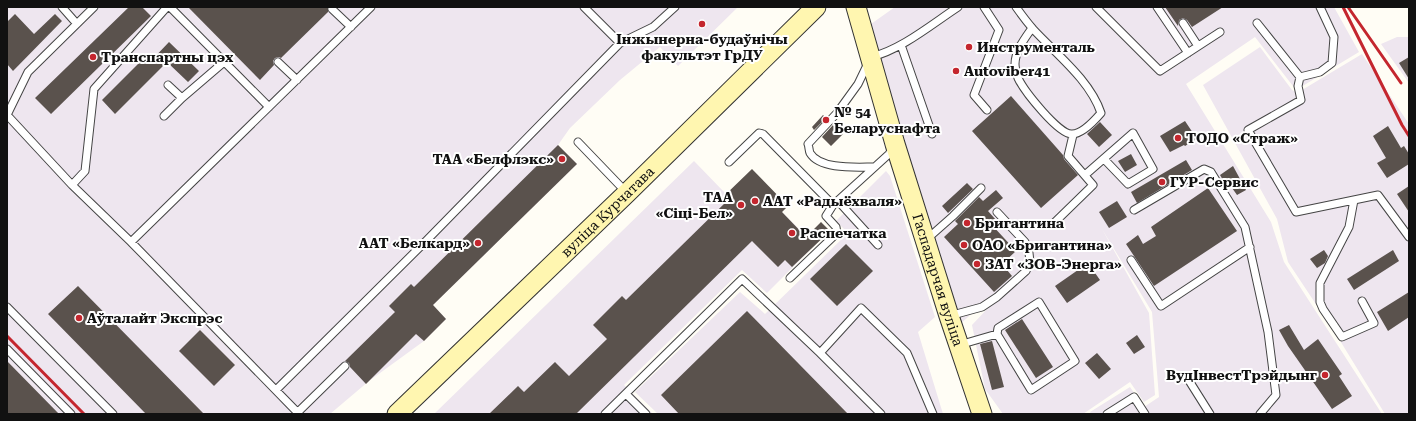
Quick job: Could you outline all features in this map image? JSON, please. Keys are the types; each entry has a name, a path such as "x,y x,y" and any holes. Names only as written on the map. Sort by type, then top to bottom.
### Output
{"main road":[{"name":"вуліца Курчатава","path":"397,414 627,193 816,7"},
{"name":"Гаспадарчая вуліца","path":"856,7 895,144 949,316 982,414"}],"lane":[{"path":"62,7 77,24"},
{"path":"94,7 28,72 7,115 72,185 131,242 298,413 346,366"},
{"path":"72,185 85,171 94,89 166,7"},
{"path":"170,7 269,107"},
{"path":"131,242 371,7"},
{"path":"584,7 620,43"},
{"path":"276,390 620,43 654,27 675,7"},
{"path":"874,167 835,166 819,161 810,153 808,144 837,113 858,84 871,58 901,45 958,7"},
{"path":"984,7 999,30 974,95 987,110"},
{"path":"1016,7 1032,28 1082,80 1098,102 1101,113 1096,120 1083,130 1073,134 1065,133 1050,120 1018,78 1015,64 1018,51 1032,28"},
{"path":"1096,7 1160,71 1220,32"},
{"path":"1157,7 1188,53"},
{"path":"1300,77 1320,72 1332,63 1334,37 1320,7"},
{"path":"332,9 351,27"},
{"path":"1183,23 1198,46"},
{"path":"1258,23 1300,77"},
{"path":"901,45 932,134"},
{"path":"164,116 182,98 224,62"},
{"path":"278,62 297,80"},
{"path":"1300,77 1298,86 1300,100 1248,130 1296,212 1378,195 1409,237"},
{"path":"168,85 182,98"},
{"path":"729,162 759,133 764,134 878,244"},
{"path":"1085,175 1133,133 1153,169 1128,184 1104,159"},
{"path":"1055,222 1093,185 1068,156 1073,134"},
{"path":"578,142 627,193"},
{"path":"790,278 837,233 836,227 826,216 836,203 889,154 895,144"},
{"path":"1134,210 1204,169 1211,172 1245,227 1268,332 1276,395 1260,414"},
{"path":"925,240 981,188"},
{"path":"1354,200 1349,227 1320,283 1320,302 1342,337 1374,323 1362,301"},
{"path":"949,316 982,307 997,297 1026,271 1030,262 1029,253 1025,242 997,212"},
{"path":"1131,260 1161,306 1250,248"},
{"path":"605,414 742,279 820,353 881,414"},
{"path":"1039,302 1075,361 1031,390 997,334 998,328 1039,302"},
{"path":"7,307 113,414"},
{"path":"820,353 861,308 907,353 933,414"},
{"path":"959,346 997,334"},
{"path":"7,349 71,414"},
{"path":"1188,379 1210,414"},
{"path":"626,394 646,414"},
{"path":"1107,414 1134,397 1145,414"}],"shaded area":[{"path":"7,7 738,7 678,66 660,47 620,80 570,128 558,145 577,164 433,305 446,319 424,341 369,381 330,414 7,414"},
{"path":"895,7 1334,7 1359,52 1296,90 1255,37 1186,84 1271,222 1284,262 1382,414 1091,414 1090,412 1130,387 1144,407 1159,397 1152,312 1102,229 1149,313 1155,395 1144,402 1130,382 1083,414 1003,414 985,389 972,325 1039,254 959,325 925,216 871,24"},
{"path":"1397,37 1409,37 1409,83 1381,44"},
{"path":"1260,47 1292,90 1297,93 1362,54 1409,124 1409,414 1385,414 1339,339 1288,262 1277,219 1203,85"},
{"path":"694,161 726,194 759,234 782,212 815,245 767,293 742,270 624,385 653,414 434,414"},
{"path":"886,171 890,176 935,317 918,332 943,414 658,414 635,392 740,292 765,314 848,233 836,221"}],"building":[{"name":"Транспартны цэх","path":"129,7 142,7 151,16 51,114 35,98"},
{"path":"188,7 328,7 328,12 281,58 275,58 273,61 274,65 260,80"},
{"path":"1165,7 1223,7 1192,27 1187,20 1183,18 1179,20 1178,26"},
{"path":"15,14 34,34 55,14 62,21 13,71 7,64 7,22"},
{"path":"169,42 199,71 188,82 167,62 115,114 102,100 144,58 149,63"},
{"path":"1409,57 1409,79 1399,63"},
{"path":"1011,96 1063,155 1064,159 1078,175 1041,208 972,131"},
{"path":"823,115 826,118 814,130 812,127"},
{"name":"ТОДО «Страж»","path":"1185,121 1197,139 1170,152 1160,136"},
{"path":"1100,122 1112,135 1099,147 1087,134"},
{"path":"833,125 843,134 831,146 822,137"},
{"path":"1388,126 1401,148 1404,146 1409,154 1409,164 1387,178 1377,163 1386,158 1373,136"},
{"name":"ААТ «Белкард»","path":"558,145 577,164 433,305 446,319 424,341 416,334 366,384 350,367 349,363 345,361 395,312 389,306 411,284 414,287"},
{"path":"1131,154 1137,165 1125,172 1118,161"},
{"name":"ГУР-Сервис","path":"1186,160 1192,170 1137,203 1131,192"},
{"path":"1233,166 1246,190 1237,195 1230,185 1227,187 1220,175"},
{"path":"752,169 788,206 782,212 806,237 821,222 830,231 792,267 785,260 778,267 752,241 576,414 489,414 518,386 524,392 555,362 569,376 607,339 593,325 622,296 626,300 727,201 723,197"},
{"path":"967,183 973,189 948,213 942,206"},
{"path":"1409,186 1409,212 1397,194"},
{"path":"1208,188 1237,231 1154,286 1126,244 1138,235 1143,244 1156,236 1151,227"},
{"name":"ОАО «Бригантина»","path":"996,190 1003,198 988,211 996,220 991,224 1016,251 1002,264 1012,276 994,292 944,237 958,224 955,221 979,197 983,201"},
{"path":"1117,201 1127,217 1109,228 1099,212"},
{"path":"846,244 873,271 837,306 810,279"},
{"path":"1324,250 1328,256 1325,263 1317,268 1310,259"},
{"path":"1393,250 1399,261 1354,290 1347,279"},
{"path":"1088,263 1100,280 1067,303 1055,286"},
{"path":"78,286 204,414 146,414 48,314"},
{"path":"1409,292 1409,317 1388,331 1377,312"},
{"path":"747,311 848,414 679,414 661,395"},
{"path":"1022,319 1053,367 1036,378 1005,330"},
{"name":"ВудІнвестТрэйдынг","path":"1289,325 1304,350 1318,339 1342,374 1339,376 1352,396 1332,409 1288,346 1279,330"},
{"path":"200,330 235,365 214,386 179,351"},
{"path":"1137,335 1145,347 1134,354 1126,343"},
{"path":"992,341 1004,387 992,390 980,344"},
{"path":"1097,353 1111,369 1099,379 1085,363"},
{"path":"7,361 59,414 7,414"}],"railway":[{"path":"1343,7 1402,125 1409,136"},
{"path":"1348,7 1401,83"},
{"path":"7,336 84,414"}],"place":[{"name":"Інжынерна-будаўнічы факультэт ГрДУ","path":"702,24"},
{"name":"Инструменталь","path":"969,47"},
{"name":"Транспартны цэх","path":"93,57"},
{"name":"Autoviber41","path":"956,71"},
{"name":"№ 54 Беларуснафта","path":"826,120"},
{"name":"ТОДО «Страж»","path":"1178,138"},
{"name":"ТАА «Белфлэкс»","path":"562,159"},
{"name":"ГУР-Сервис","path":"1162,182"},
{"name":"ААТ «Радыёхваля»","path":"755,201"},
{"name":"ТАА «Сіці-Бел»","path":"741,205"},
{"name":"Бригантина","path":"967,223"},
{"name":"Распечатка","path":"792,233"},
{"name":"ААТ «Белкард»","path":"478,243"},
{"name":"ОАО «Бригантина»","path":"964,245"},
{"name":"ЗАТ «ЗОВ-Энерга»","path":"977,264"},
{"name":"Аўталайт Экспрэс","path":"79,318"},
{"name":"ВудІнвестТрэйдынг","path":"1325,375"}]}
